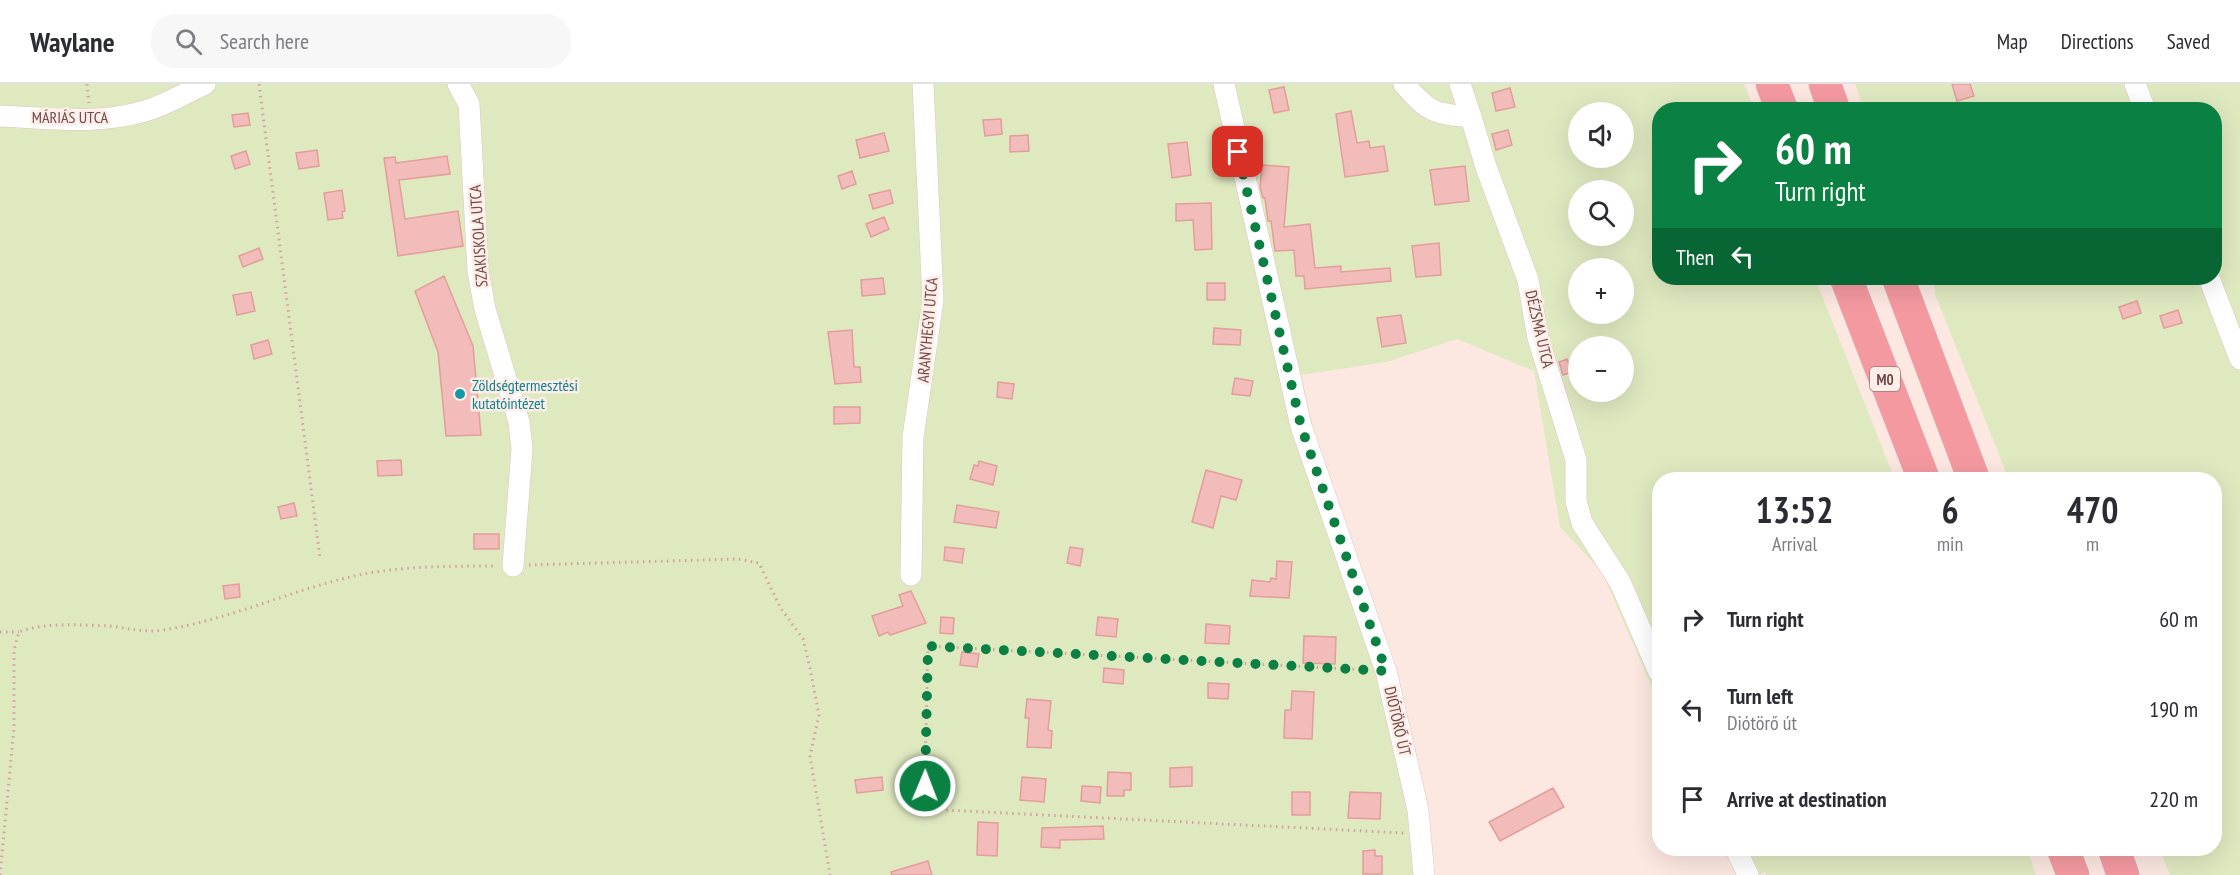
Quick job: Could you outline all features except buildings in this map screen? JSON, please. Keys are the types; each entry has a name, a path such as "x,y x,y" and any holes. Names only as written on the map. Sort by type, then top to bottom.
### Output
{"highway":[{"path":"1772,84 1779,102"},
{"path":"1825,84 1831,102"},
{"name":"M0","path":"1849,285 1921,472"},
{"path":"1901,285 1971,472"},
{"path":"2047,856 2050,875"},
{"path":"2066,856 2073,875"},
{"path":"2116,856 2123,875"}],"street":[{"name":"MÁRIÁS UTCA","path":"0,116 116,117 146,111 205,84"},
{"name":"SZAKISKOLA UTCA","path":"458,84 469,104 478,271 485,309 519,422 522,449 513,566"},
{"name":"ARANYHEGYI UTCA","path":"911,575 913,437 933,300 923,84"},
{"name":"DIÓTÖRŐ ÚT","path":"1224,84 1301,426 1386,671 1413,784 1421,834 1424,875"},
{"path":"1404,84 1418,100 1438,115 1471,117"},
{"name":"DÉZSMA UTCA","path":"1460,84 1486,166 1528,280 1538,338 1576,460 1576,501 1582,523 1620,582 1652,656"},
{"path":"2135,84 2142,102"},
{"path":"2212,285 2240,359"},
{"path":"1739,856 1748,875"}],"path":[{"path":"259,84 320,558"},
{"path":"0,632 19,632 28,628 58,626 110,627 142,632 163,630 237,614 368,573 439,566 738,559 759,563 780,607 803,639 810,668 819,715 810,756 830,875"},
{"path":"0,875 14,728 14,650 19,632"},
{"path":"1386,671 928,646 924,809 1421,834"}],"green space":[{"path":"0,84 1744,84 1751,102 1652,102 1652,285 1818,285 1892,472 1652,472 1652,688 1602,572 1560,527 1534,371 1457,339 1387,362 1301,375 1334,519 1432,875 0,875"},
{"path":"1855,84 2240,84 2240,875 2170,875 2163,856 2222,856 2222,472 2006,472 1935,294 1934,285 2222,285 2222,102 1861,102"},
{"path":"1728,856 2029,856 2036,875 1766,875 1765,872 1760,875 1736,875"}],"place":[{"name":"Zöldségtermesztési kutatóintézet","path":"460,394"}],"route":[{"path":"925,786 928,646 1386,671 1315,472 1301,426 1238,152"}]}
